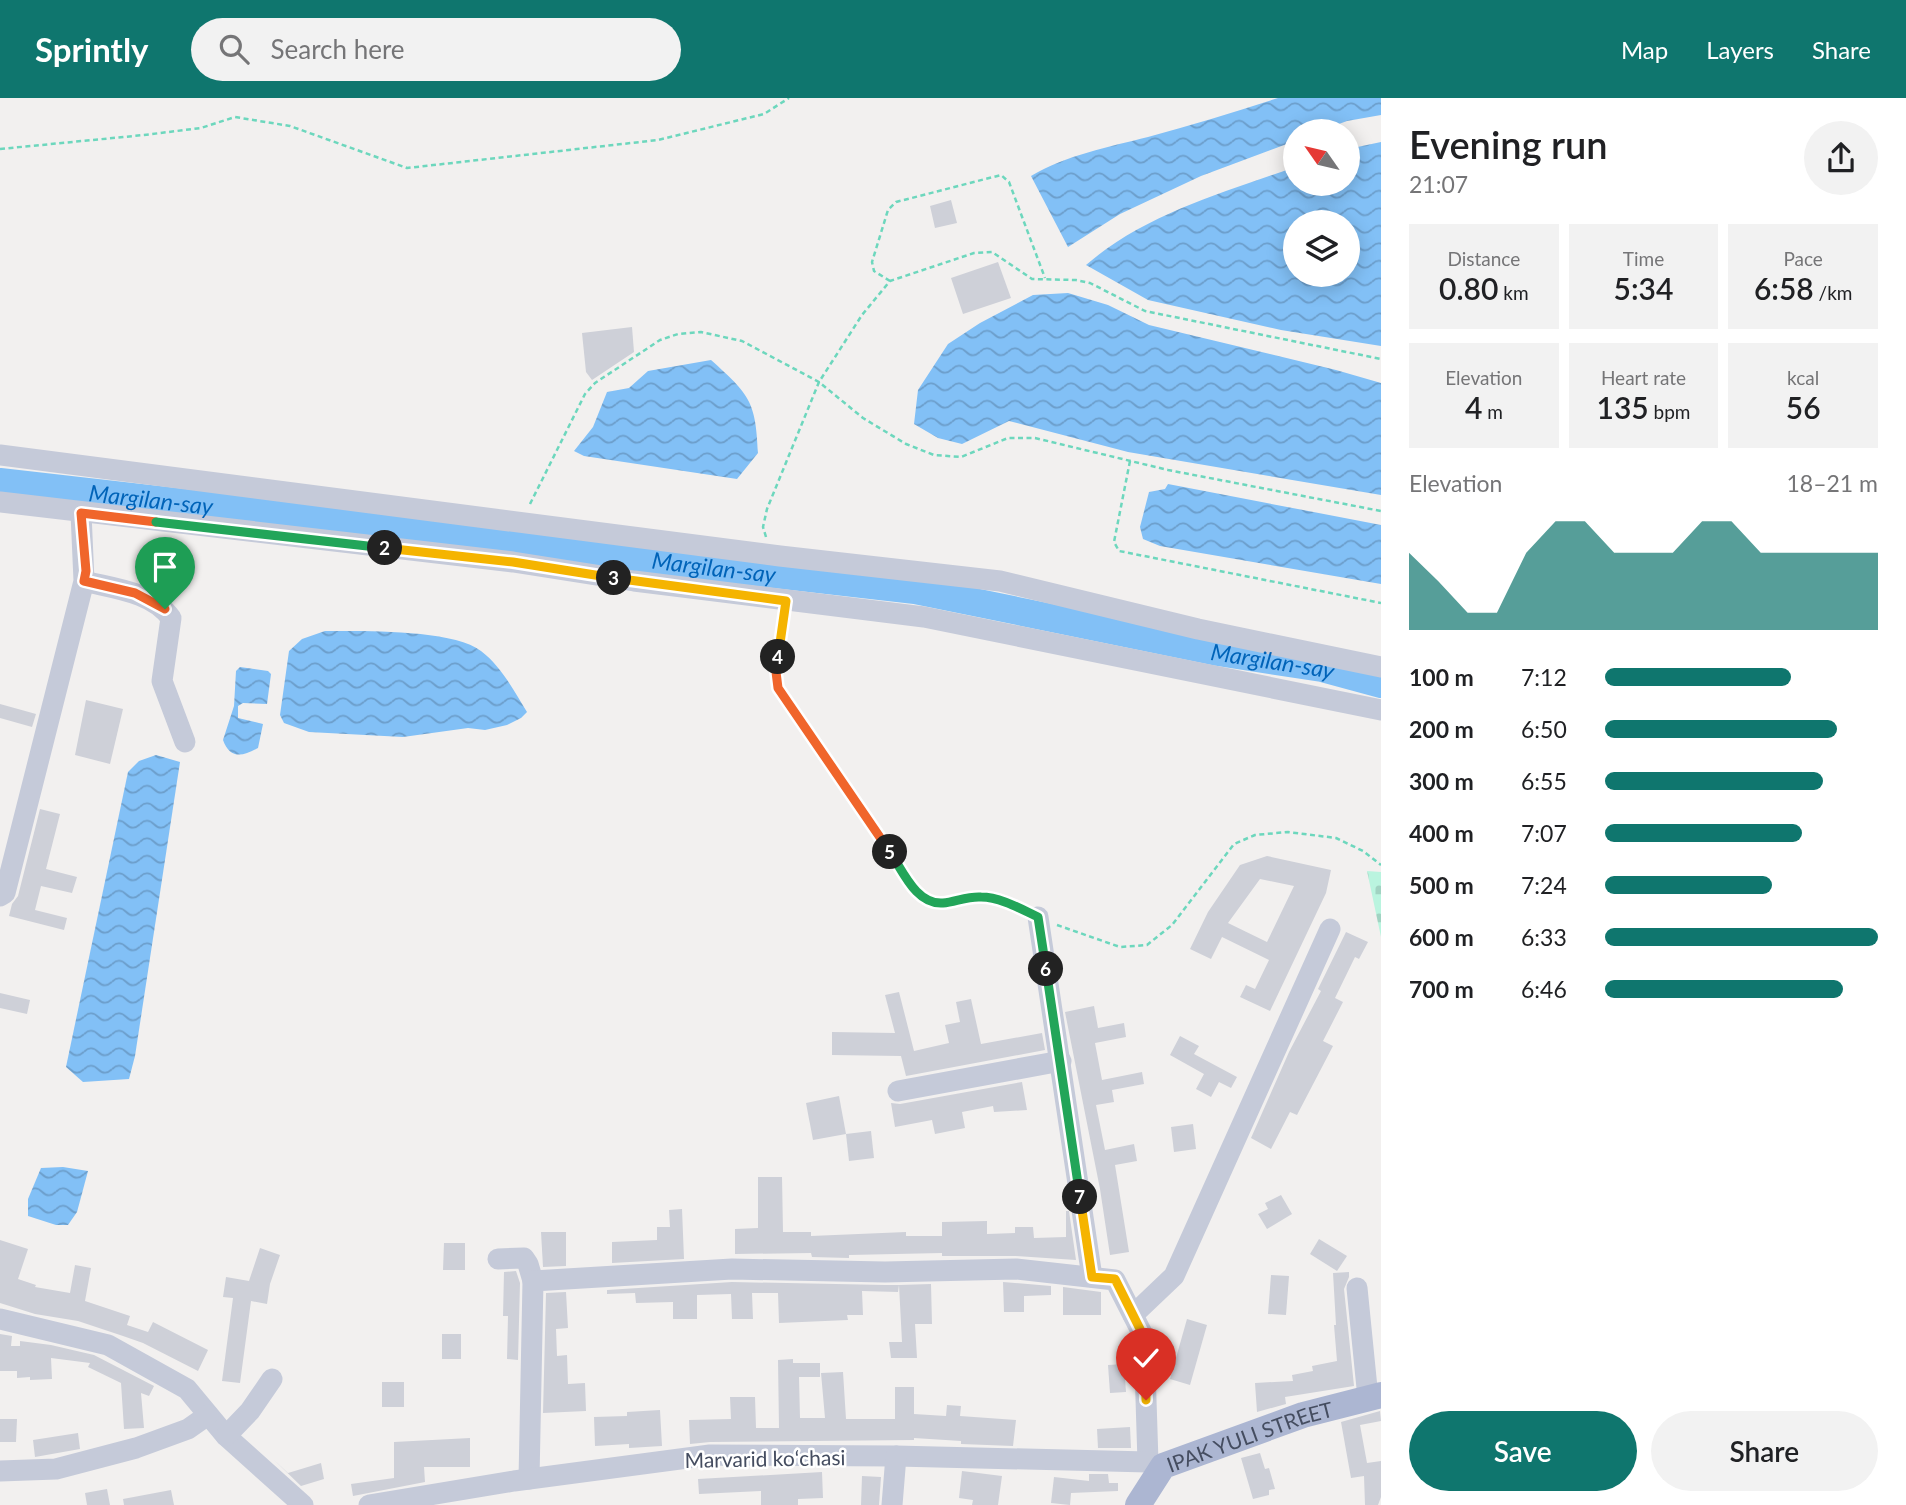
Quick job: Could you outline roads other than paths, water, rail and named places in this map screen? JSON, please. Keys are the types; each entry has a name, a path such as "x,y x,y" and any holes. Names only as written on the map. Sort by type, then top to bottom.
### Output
{"main road":[{"name":"IPAK YULI STREET","path":"1138,1505 1155,1464 1303,1415 1374,1397"}],"street":[{"path":"0,455 780,556 1000,581 1198,629 1381,667"},
{"path":"0,502 513,562 786,601 924,617 1381,709"},
{"path":"0,896 5,893 88,582 81,513"},
{"path":"73,678 95,589 88,582"},
{"path":"88,582 135,593 165,609 171,618 162,681 185,742"},
{"path":"1038,917 1092,1277"},
{"path":"1133,1315 1174,1276 1330,929"},
{"path":"898,1091 1061,1061"},
{"path":"498,1259 524,1258 533,1281 529,1479"},
{"path":"533,1281 732,1269 885,1272 1016,1269 1115,1279 1144,1337 1155,1464"},
{"path":"1357,1288 1374,1397"},
{"path":"0,1319 108,1345 187,1389 226,1436 303,1505"},
{"path":"226,1436 256,1405 272,1379"},
{"path":"0,1471 56,1469 136,1448 188,1429 208,1415"},
{"name":"Marvarid koʻchasi","path":"369,1505 486,1495 529,1479 710,1455 896,1456 1155,1464"},
{"path":"892,1505 896,1456"}],"water":[{"path":"1278,98 1381,98 1381,115 1358,119 1283,119 1283,145 1201,176 1120,214 1068,247 1031,176 1073,157"},
{"path":"1381,142 1381,346 1281,330 1148,300 1086,265 1133,232 1212,196 1283,171 1283,196 1360,196 1360,146"},
{"path":"1068,293 1108,305 1149,325 1381,383 1381,495 1128,452 1009,421 962,444 938,438 914,424 918,390 948,344 980,323 1033,295"},
{"path":"711,360 742,391 755,421 758,453 737,479 584,456 574,451 593,427 607,392 629,388 648,371"},
{"path":"1168,484 1381,525 1381,584 1160,546 1143,539 1140,527 1149,492 1165,489"},
{"path":"325,631 429,635 468,644 481,651 495,664 527,712 507,725 485,730 468,728 403,737 309,732 284,723 280,715 289,651 302,639"},
{"path":"240,667 268,671 271,674 267,704 243,703 238,706 238,718 263,724 258,748 237,754 229,751 223,740 234,706 236,671"},
{"path":"156,755 180,762 135,1056 129,1079 83,1082 66,1067 128,772 139,761"},
{"path":"63,1167 88,1171 77,1212 68,1225 56,1225 28,1216 28,1199 41,1168"}],"waterway":[{"name":"Margilan-say","path":"0,482 915,590 1218,652 1322,668 1381,684"}]}
